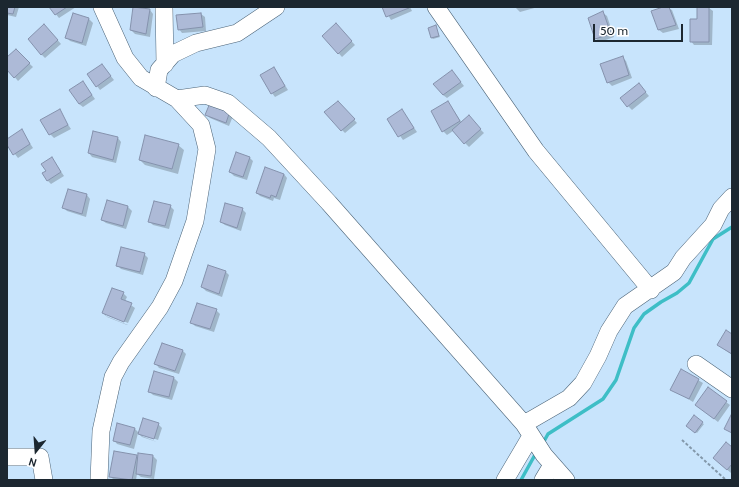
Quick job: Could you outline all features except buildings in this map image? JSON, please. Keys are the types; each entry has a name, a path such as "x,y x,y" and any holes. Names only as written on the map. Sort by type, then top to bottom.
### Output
{"street":[{"path":"99,480 101,431 113,377 121,362 160,307 174,281 195,221 207,149 202,125 177,99 141,78 125,58 102,7"},
{"path":"164,7 165,64"},
{"path":"156,88 159,70 173,54 196,43 237,33 276,7"},
{"path":"436,7 536,151 651,290"},
{"path":"177,99 205,95 228,103 269,138 329,203 566,480"},
{"path":"505,480 537,445 569,398 583,383 598,356 609,331 625,306 637,296 651,290 674,272 683,258 713,225 721,209 732,197"},
{"path":"696,364 732,389"},
{"path":"537,445 543,480"},
{"path":"7,457 40,456 44,480"}],"path":[{"path":"682,440 726,480"}],"waterway":[{"path":"543,443 548,434 603,399 616,380 634,328 644,314 677,293 689,283 713,239 732,227"},
{"path":"521,480 536,453"}]}
